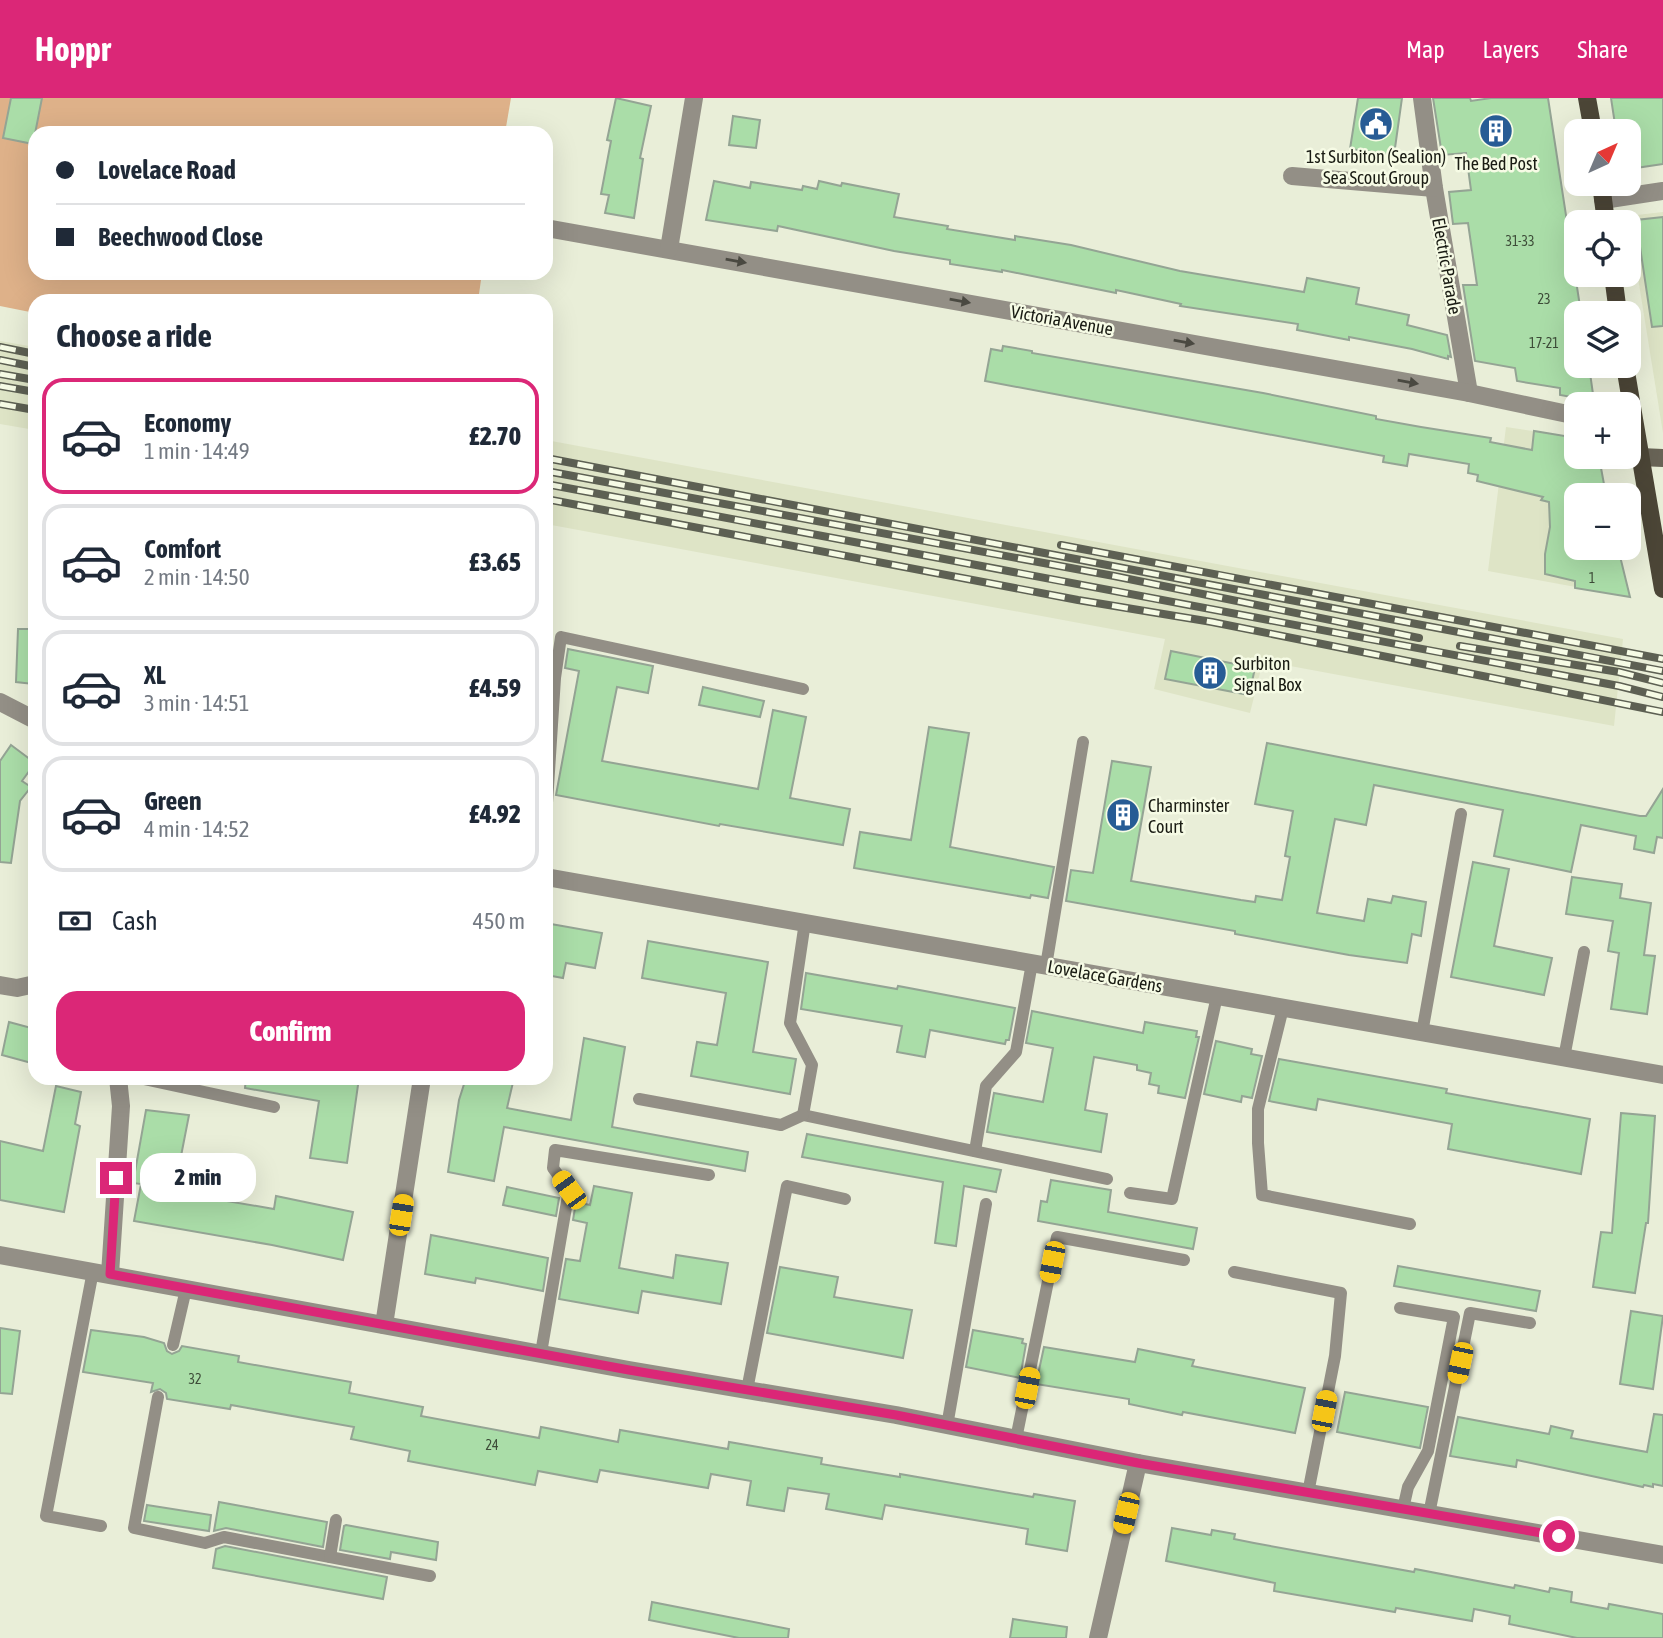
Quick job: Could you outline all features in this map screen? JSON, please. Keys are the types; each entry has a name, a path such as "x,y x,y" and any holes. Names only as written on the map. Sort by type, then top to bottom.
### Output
{"main road":[{"path":"1587,98 1591,119"},
{"path":"1641,457 1663,458"},
{"path":"1641,463 1663,589"}],"street":[{"path":"669,249 694,98"},
{"name":"Electric Parade","path":"1422,98 1434,188 1469,393"},
{"path":"1292,176 1434,188"},
{"path":"1642,191 1663,191"},
{"name":"Victoria Avenue","path":"553,229 1469,393 1564,413"},
{"path":"0,702 28,716"},
{"name":"Lovelace Gardens","path":"553,878 1663,1075"},
{"path":"0,985 17,988 28,986"},
{"path":"101,1273 121,1106 119,1085"},
{"path":"384,1325 421,1085"},
{"path":"0,1255 1138,1463 1663,1555"},
{"path":"1098,1638 1138,1463"}],"lane":[{"path":"553,709 561,637 803,689"},
{"path":"975,1151 986,1087 1016,1052 1039,964 1083,742"},
{"path":"1422,1033 1461,814"},
{"path":"803,1115 812,1065 790,1023 805,922"},
{"path":"1564,1058 1584,951"},
{"path":"1130,1193 1172,1199 1217,996"},
{"path":"1283,1008 1258,1108 1262,1195 1410,1224"},
{"path":"171,1085 274,1107"},
{"path":"639,1099 780,1125 803,1115 1107,1179"},
{"path":"541,1353 569,1190 553,1168 555,1150 709,1175"},
{"path":"747,1390 787,1186 845,1199"},
{"path":"947,1426 986,1204"},
{"path":"1016,1439 1057,1237 1184,1260"},
{"path":"1234,1272 1341,1293 1335,1356 1308,1493"},
{"path":"101,1273 46,1516 101,1526"},
{"path":"173,1345 186,1289"},
{"path":"1400,1308 1454,1317 1428,1451 1408,1487 1404,1509"},
{"path":"1429,1514 1471,1313 1530,1322"},
{"path":"158,1397 134,1528 205,1543 224,1537 430,1576"},
{"path":"330,1557 336,1520"}],"shaded area":[{"path":"0,98 511,98 506,126 28,126 28,280 481,280 479,294 28,294 28,312 0,306"},
{"path":"1663,212 1663,433 1639,287 1641,215"},
{"path":"0,341 28,346 28,429 0,424"},
{"path":"1506,427 1564,436 1564,469 1601,469 1604,483 1564,483 1564,560 1621,560 1630,597 1488,571"},
{"path":"553,441 1623,639 1614,726 1263,661 1250,713 1154,689 1165,639 553,525"}],"building":[{"path":"11,98 42,98 37,126 28,126 28,143 3,138"},
{"path":"616,98 651,106 640,158 643,159 634,218 605,213 609,195 601,194 611,141 607,140"},
{"name":"1st Surbiton (Sealion) Sea Scout Group","path":"1358,98 1402,98 1394,155 1350,149"},
{"path":"1433,98 1470,98 1471,101 1491,98 1548,98 1565,210 1564,287 1577,287 1579,301 1564,301 1564,378 1591,378 1593,392 1564,392 1564,396 1560,395 1560,388 1517,381 1515,368 1475,361 1463,285 1477,285 1468,223 1453,224 1449,192 1471,190 1466,153 1442,155"},
{"path":"1611,98 1663,98 1663,164 1642,167 1642,119 1614,119"},
{"path":"733,116 760,120 756,148 729,145"},
{"path":"714,181 750,188 751,182 802,190 803,186 817,189 819,181 841,186 842,183 899,194 894,217 948,226 947,229 1015,240 1015,236 1071,245 1180,271 1304,292 1307,278 1359,288 1356,304 1409,315 1407,325 1447,335 1451,357 1448,356 1448,359 1412,349 1297,330 1298,324 1180,306 1181,304 1116,290 1116,293 1002,270 950,264 950,260 778,226 777,231 706,220"},
{"path":"1663,217 1663,326 1652,327 1641,253 1641,219"},
{"path":"1003,346 1263,393 1376,416 1376,419 1491,438 1490,442 1532,450 1534,431 1564,436 1564,469 1601,469 1604,483 1564,483 1564,560 1621,560 1630,597 1575,588 1575,581 1545,574 1545,554 1550,527 1549,502 1541,500 1543,497 1477,481 1478,475 1468,473 1469,464 1409,454 1407,466 1383,462 1384,456 985,381 991,349 1002,351"},
{"path":"18,629 28,629 28,683 16,682"},
{"path":"568,649 653,666 648,693 617,687 602,761 758,789 773,710 806,717 790,798 850,809 843,845 720,824 719,826 556,795 579,671 565,668"},
{"name":"Surbiton Signal Box","path":"1171,651 1255,668 1249,695 1165,679"},
{"path":"703,687 764,701 760,717 699,705"},
{"path":"929,727 969,733 950,847 1054,867 1048,898 1031,895 1030,898 854,868 860,832 911,840"},
{"path":"1267,743 1640,816 1646,816 1663,789 1663,838 1657,837 1654,853 1634,849 1636,836 1581,825 1571,872 1494,856 1503,810 1374,785 1366,825 1335,819 1317,913 1364,921 1368,899 1391,903 1393,896 1426,902 1421,936 1412,934 1407,963 1349,955 1235,934 1235,931 1066,901 1071,870 1093,873 1112,761 1151,767 1131,881 1255,902 1256,896 1282,900 1290,857 1285,856 1293,811 1255,804"},
{"path":"11,745 28,758 28,773 22,781 28,785 28,791 20,801 11,863 0,862 0,761"},
{"path":"1473,862 1509,869 1494,946 1552,958 1544,995 1451,977"},
{"path":"1572,877 1622,884 1620,898 1651,903 1644,955 1655,956 1647,1014 1611,1009 1619,953 1608,951 1613,921 1566,914"},
{"path":"553,924 602,933 595,968 566,963 563,978 553,976"},
{"path":"648,941 768,962 753,1052 796,1059 790,1094 691,1076 697,1042 717,1045 726,993 642,978"},
{"path":"806,973 897,989 898,986 1015,1008 1009,1040 1006,1040 1005,1044 930,1030 925,1057 897,1052 902,1026 801,1009"},
{"path":"1032,1011 1143,1033 1145,1022 1197,1031 1196,1037 1199,1037 1185,1098 1158,1093 1159,1086 1149,1084 1151,1073 1137,1070 1137,1065 1094,1057 1085,1110 1107,1114 1101,1152 987,1132 994,1093 1043,1102 1053,1048 1026,1043"},
{"path":"9,1022 28,1027 28,1062 2,1055"},
{"path":"584,1038 625,1047 612,1127 748,1152 745,1171 504,1127 494,1181 448,1172 464,1085 512,1085 507,1108 571,1120"},
{"path":"1216,1041 1252,1049 1251,1054 1262,1056 1252,1098 1242,1096 1241,1102 1204,1094"},
{"path":"1279,1059 1447,1089 1446,1093 1590,1119 1581,1174 1448,1149 1452,1124 1318,1099 1316,1110 1269,1101"},
{"path":"245,1085 358,1085 347,1163 310,1158 319,1101 245,1088"},
{"path":"56,1086 81,1092 75,1124 80,1126 64,1212 0,1200 0,1141 43,1151"},
{"path":"146,1110 189,1115 174,1192 274,1209 276,1196 353,1212 343,1260 134,1221 141,1184 133,1183"},
{"path":"1621,1113 1655,1116 1648,1223 1635,1293 1593,1287 1601,1232 1612,1233"},
{"path":"807,1134 1001,1170 996,1192 964,1186 956,1246 935,1243 943,1182 802,1157"},
{"path":"1051,1180 1111,1190 1108,1212 1197,1228 1193,1249 1038,1221 1041,1201 1047,1202"},
{"path":"594,1186 632,1193 619,1268 673,1278 676,1255 728,1263 721,1304 642,1291 638,1313 559,1299 566,1259 580,1261 587,1223 573,1220 576,1202 590,1205"},
{"path":"507,1187 559,1198 556,1216 503,1205"},
{"path":"431,1235 548,1258 543,1291 476,1278 475,1283 425,1274"},
{"path":"1398,1266 1540,1291 1536,1311 1394,1286"},
{"path":"780,1267 838,1277 834,1297 912,1310 903,1358 767,1333"},
{"path":"1631,1311 1663,1316 1653,1389 1620,1384"},
{"path":"0,1328 20,1331 12,1394 0,1393"},
{"path":"91,1330 144,1337 164,1343 167,1351 172,1354 182,1346 239,1356 238,1362 351,1382 349,1393 423,1407 421,1416 539,1438 541,1427 618,1442 620,1430 728,1449 729,1442 822,1458 821,1464 1075,1501 1067,1551 1026,1544 1028,1529 885,1505 882,1519 826,1509 829,1494 788,1488 784,1511 747,1505 751,1481 711,1474 708,1488 600,1470 597,1482 538,1471 535,1485 408,1461 410,1451 351,1439 354,1427 231,1405 230,1409 167,1399 166,1393 160,1389 151,1392 153,1383 83,1372"},
{"path":"973,1330 1023,1339 1022,1343 1026,1344 1020,1378 966,1367"},
{"path":"1044,1347 1135,1362 1138,1349 1194,1360 1192,1366 1305,1388 1295,1433 1183,1412 1182,1415 1129,1404 1129,1399 1036,1384"},
{"path":"1345,1392 1428,1407 1420,1448 1337,1432"},
{"path":"1654,1414 1663,1415 1663,1486 1653,1484 1653,1487 1643,1487 1517,1460 1516,1467 1450,1456 1458,1417 1549,1434 1551,1426 1573,1431 1571,1438 1647,1452"},
{"path":"219,1502 327,1522 323,1547 226,1528 214,1531"},
{"path":"147,1505 211,1515 209,1531 144,1521"},
{"path":"346,1525 438,1542 436,1560 391,1552 390,1559 340,1550"},
{"path":"1172,1528 1211,1535 1212,1530 1235,1534 1234,1539 1514,1588 1515,1585 1549,1592 1550,1588 1572,1592 1571,1602 1608,1609 1609,1604 1663,1614 1663,1638 1577,1638 1509,1624 1510,1616 1474,1609 1472,1621 1396,1608 1395,1612 1274,1591 1275,1583 1166,1561"},
{"path":"225,1546 387,1577 383,1599 213,1568 216,1549"},
{"path":"652,1602 789,1629 788,1638 739,1638 649,1620"},
{"path":"1013,1619 1067,1627 1066,1638 1010,1638"}],"railway":[{"path":"0,347 28,353"},
{"path":"0,360 28,366"},
{"path":"0,374 28,379"},
{"path":"0,386 28,391"},
{"path":"0,404 28,409"},
{"path":"553,459 1663,671"},
{"path":"553,472 1114,576 1419,638"},
{"path":"553,485 1619,686 1663,697"},
{"path":"553,500 1078,600 1212,622 1663,712"},
{"path":"1061,545 1663,659"},
{"path":"1460,646 1619,672 1663,683"}],"place":[{"name":"1st Surbiton (Sealion) Sea Scout Group","path":"1376,124"},
{"name":"The Bed Post","path":"1496,131"},
{"name":"Surbiton Signal Box","path":"1210,673"},
{"name":"Charminster Court","path":"1123,815"}],"route":[{"path":"116,1178 110,1274 629,1370 896,1415 1138,1463 1559,1536"}]}
